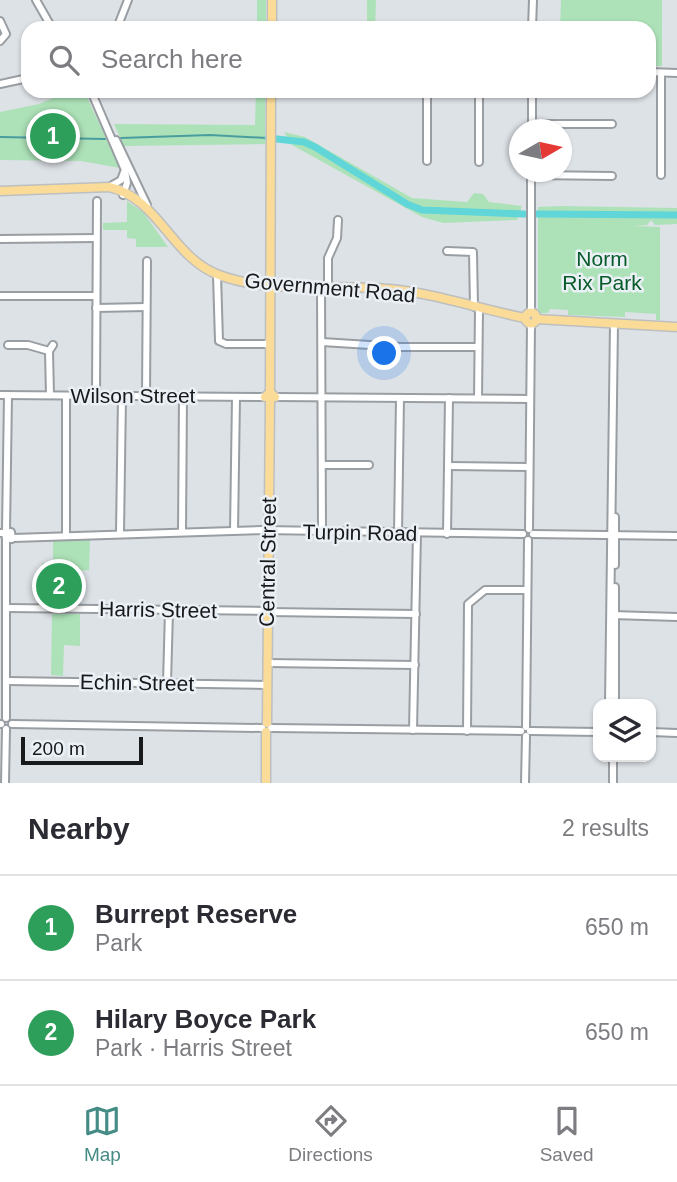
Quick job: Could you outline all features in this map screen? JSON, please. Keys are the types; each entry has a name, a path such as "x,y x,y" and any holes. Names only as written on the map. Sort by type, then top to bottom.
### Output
{"main road":[{"path":"272,0 272,21"},
{"name":"Central Street","path":"265,783 271,98"},
{"path":"0,191 109,187 126,194"},
{"path":"99,188 126,194"},
{"name":"Government Road","path":"126,194 147,205 188,256 217,275 270,286 399,290 531,318 677,327"},
{"name":"Government Road","path":"126,194 156,218"}],"street":[{"path":"36,0 48,21"},
{"path":"120,21 128,0"},
{"path":"533,0 533,21"},
{"path":"0,21 6,34 0,41"},
{"path":"656,72 677,73"},
{"path":"661,72 661,175"},
{"path":"0,84 21,80"},
{"name":"Government Road","path":"94,98 147,205"},
{"path":"426,161 427,98"},
{"path":"478,162 479,98"},
{"path":"532,98 532,119"},
{"path":"572,126 612,124"},
{"path":"109,187 121,180 125,164"},
{"name":"Government Road","path":"125,164 126,194"},
{"path":"572,175 612,176"},
{"path":"525,783 531,182"},
{"path":"96,396 97,201"},
{"path":"322,532 324,287 328,258 337,238 338,220"},
{"path":"0,239 96,238"},
{"path":"447,251 473,252 478,398"},
{"path":"146,396 147,261"},
{"path":"217,275 219,341 224,344 269,344"},
{"path":"0,296 96,296"},
{"path":"96,308 146,307"},
{"path":"609,699 613,615 614,323"},
{"path":"322,342 478,347"},
{"path":"8,345 51,348 50,396"},
{"name":"Wilson Street","path":"0,396 530,399"},
{"path":"5,783 7,681 3,662 7,608 4,598 7,561 8,396"},
{"path":"66,396 66,534"},
{"path":"120,533 122,396"},
{"path":"182,532 183,396"},
{"path":"234,531 236,397"},
{"path":"398,533 400,398"},
{"path":"447,534 449,398"},
{"path":"323,465 369,465"},
{"path":"449,466 529,467"},
{"name":"Turpin Road","path":"7,535 268,531 677,536"},
{"path":"414,730 417,533"},
{"path":"467,731 468,604 485,590 527,590"},
{"name":"Harris Street","path":"7,608 416,614"},
{"path":"167,683 169,611"},
{"path":"613,615 677,617"},
{"path":"612,650 615,699"},
{"path":"267,663 415,665"},
{"name":"Echin Street","path":"7,681 267,685"},
{"path":"5,724 593,732"},
{"path":"656,732 677,733"}],"green space":[{"path":"257,0 266,0 266,21 257,21"},
{"path":"367,0 376,0 375,21 367,21"},
{"path":"561,0 662,0 662,66 656,66 656,21 560,21"},
{"path":"53,98 87,98 120,168 81,161 0,160 0,112 39,104"},
{"path":"256,98 265,98 265,144 124,146 114,124 255,125"},
{"path":"284,132 305,137 412,198 467,202 474,193 483,194 489,202 522,206 517,220 443,223 422,217 292,145"},
{"path":"127,201 143,212 168,247 136,247 136,239 127,238 127,230 103,230 103,223 127,222"},
{"name":"Norm Rix Park","path":"538,207 677,208 677,224 655,225 651,220 647,225 634,226 660,227 660,320 656,320 656,314 625,312 625,317 568,315 568,310 550,309 548,313 538,313"},
{"path":"90,540 89,570 77,571 77,602 42,602 42,563 53,563 53,541"},
{"path":"52,614 80,614 80,646 64,645 63,676 51,675"}],"waterway":[{"path":"121,138 210,135 267,138"},
{"path":"0,137 105,139"},
{"path":"268,138 304,142 315,147 407,204 422,210 524,214"},
{"path":"537,214 677,215"}],"place":[{"name":"Burrept Reserve","path":"53,136"},
{"name":"Hilary Boyce Park","path":"59,586"}]}
